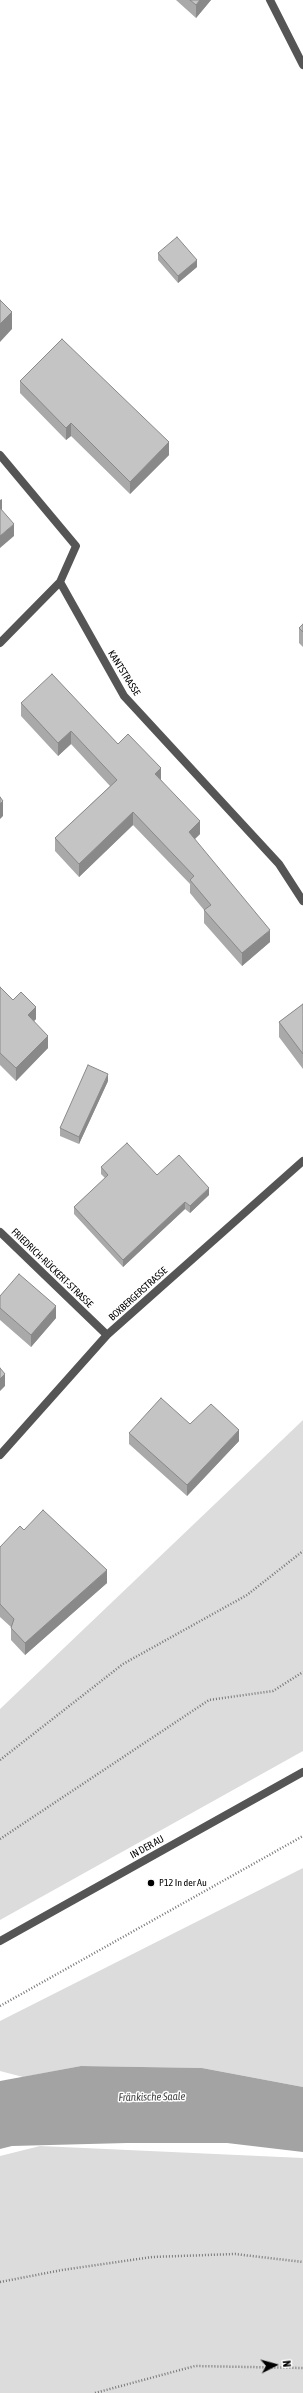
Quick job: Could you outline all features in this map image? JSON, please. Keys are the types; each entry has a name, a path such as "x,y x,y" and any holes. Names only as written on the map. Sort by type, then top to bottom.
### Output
{"street":[{"path":"270,0 303,65"},
{"path":"0,456 76,546 60,582 0,643"},
{"name":"KANTSTRASSE","path":"60,582 124,696 279,864 303,902"},
{"name":"BOXBERGERSTRASSE","path":"0,1455 108,1335 303,1161"},
{"name":"FRIEDRICH-RÜCKERT-STRASSE","path":"0,1232 108,1335"},
{"name":"IN DER AU","path":"0,1941 303,1772"}],"path":[{"path":"0,1760 123,1664 247,1595 303,1552"},
{"path":"0,1839 209,1700 273,1691 303,1672"},
{"path":"0,2006 303,1836"},
{"path":"0,2282 62,2270 152,2257 235,2254 303,2262"},
{"path":"95,2393 195,2366 303,2368"}],"shaded area":[{"path":"303,1420 303,1751 0,1920 0,1709"},
{"path":"303,1868 303,2087 202,2068 81,2066 23,2077 0,2071 0,2021"},
{"path":"40,2146 303,2158 303,2393 0,2393 0,2156"}],"water":[{"name":"Fränkische Saale","path":"81,2066 202,2068 303,2087 303,2152 227,2143 127,2143 12,2146 0,2149 0,2081"}],"building":[{"path":"190,0 200,0 196,5"},
{"path":"177,237 197,260 178,276 158,253"},
{"path":"0,300 12,312 0,324"},
{"path":"62,339 169,442 130,482 71,423 66,428 20,381"},
{"path":"0,508 14,524 0,536"},
{"path":"303,624 303,632 299,628"},
{"path":"52,674 118,744 128,734 161,768 155,774 200,821 189,832 270,930 242,953 204,910 211,905 190,880 194,876 133,812 79,864 55,838 117,780 71,731 58,743 21,703"},
{"path":"0,797 3,801 0,804"},
{"path":"0,987 13,1000 21,992 36,1007 28,1015 48,1036 16,1068 0,1053"},
{"path":"303,1004 303,1054 279,1022"},
{"path":"88,1065 108,1074 79,1137 60,1128"},
{"path":"127,1143 157,1175 179,1155 209,1188 190,1206 185,1202 123,1260 74,1207 108,1175 101,1167"},
{"path":"19,1274 56,1306 31,1335 0,1308 0,1296"},
{"path":"0,1368 5,1374 0,1379"},
{"path":"161,1398 190,1424 211,1404 239,1430 187,1485 129,1433"},
{"path":"43,1510 107,1570 25,1643 11,1628 14,1619 0,1604 0,1547 20,1526 24,1530"}],"place":[{"name":"P12 In der Au","path":"151,1883"}]}
